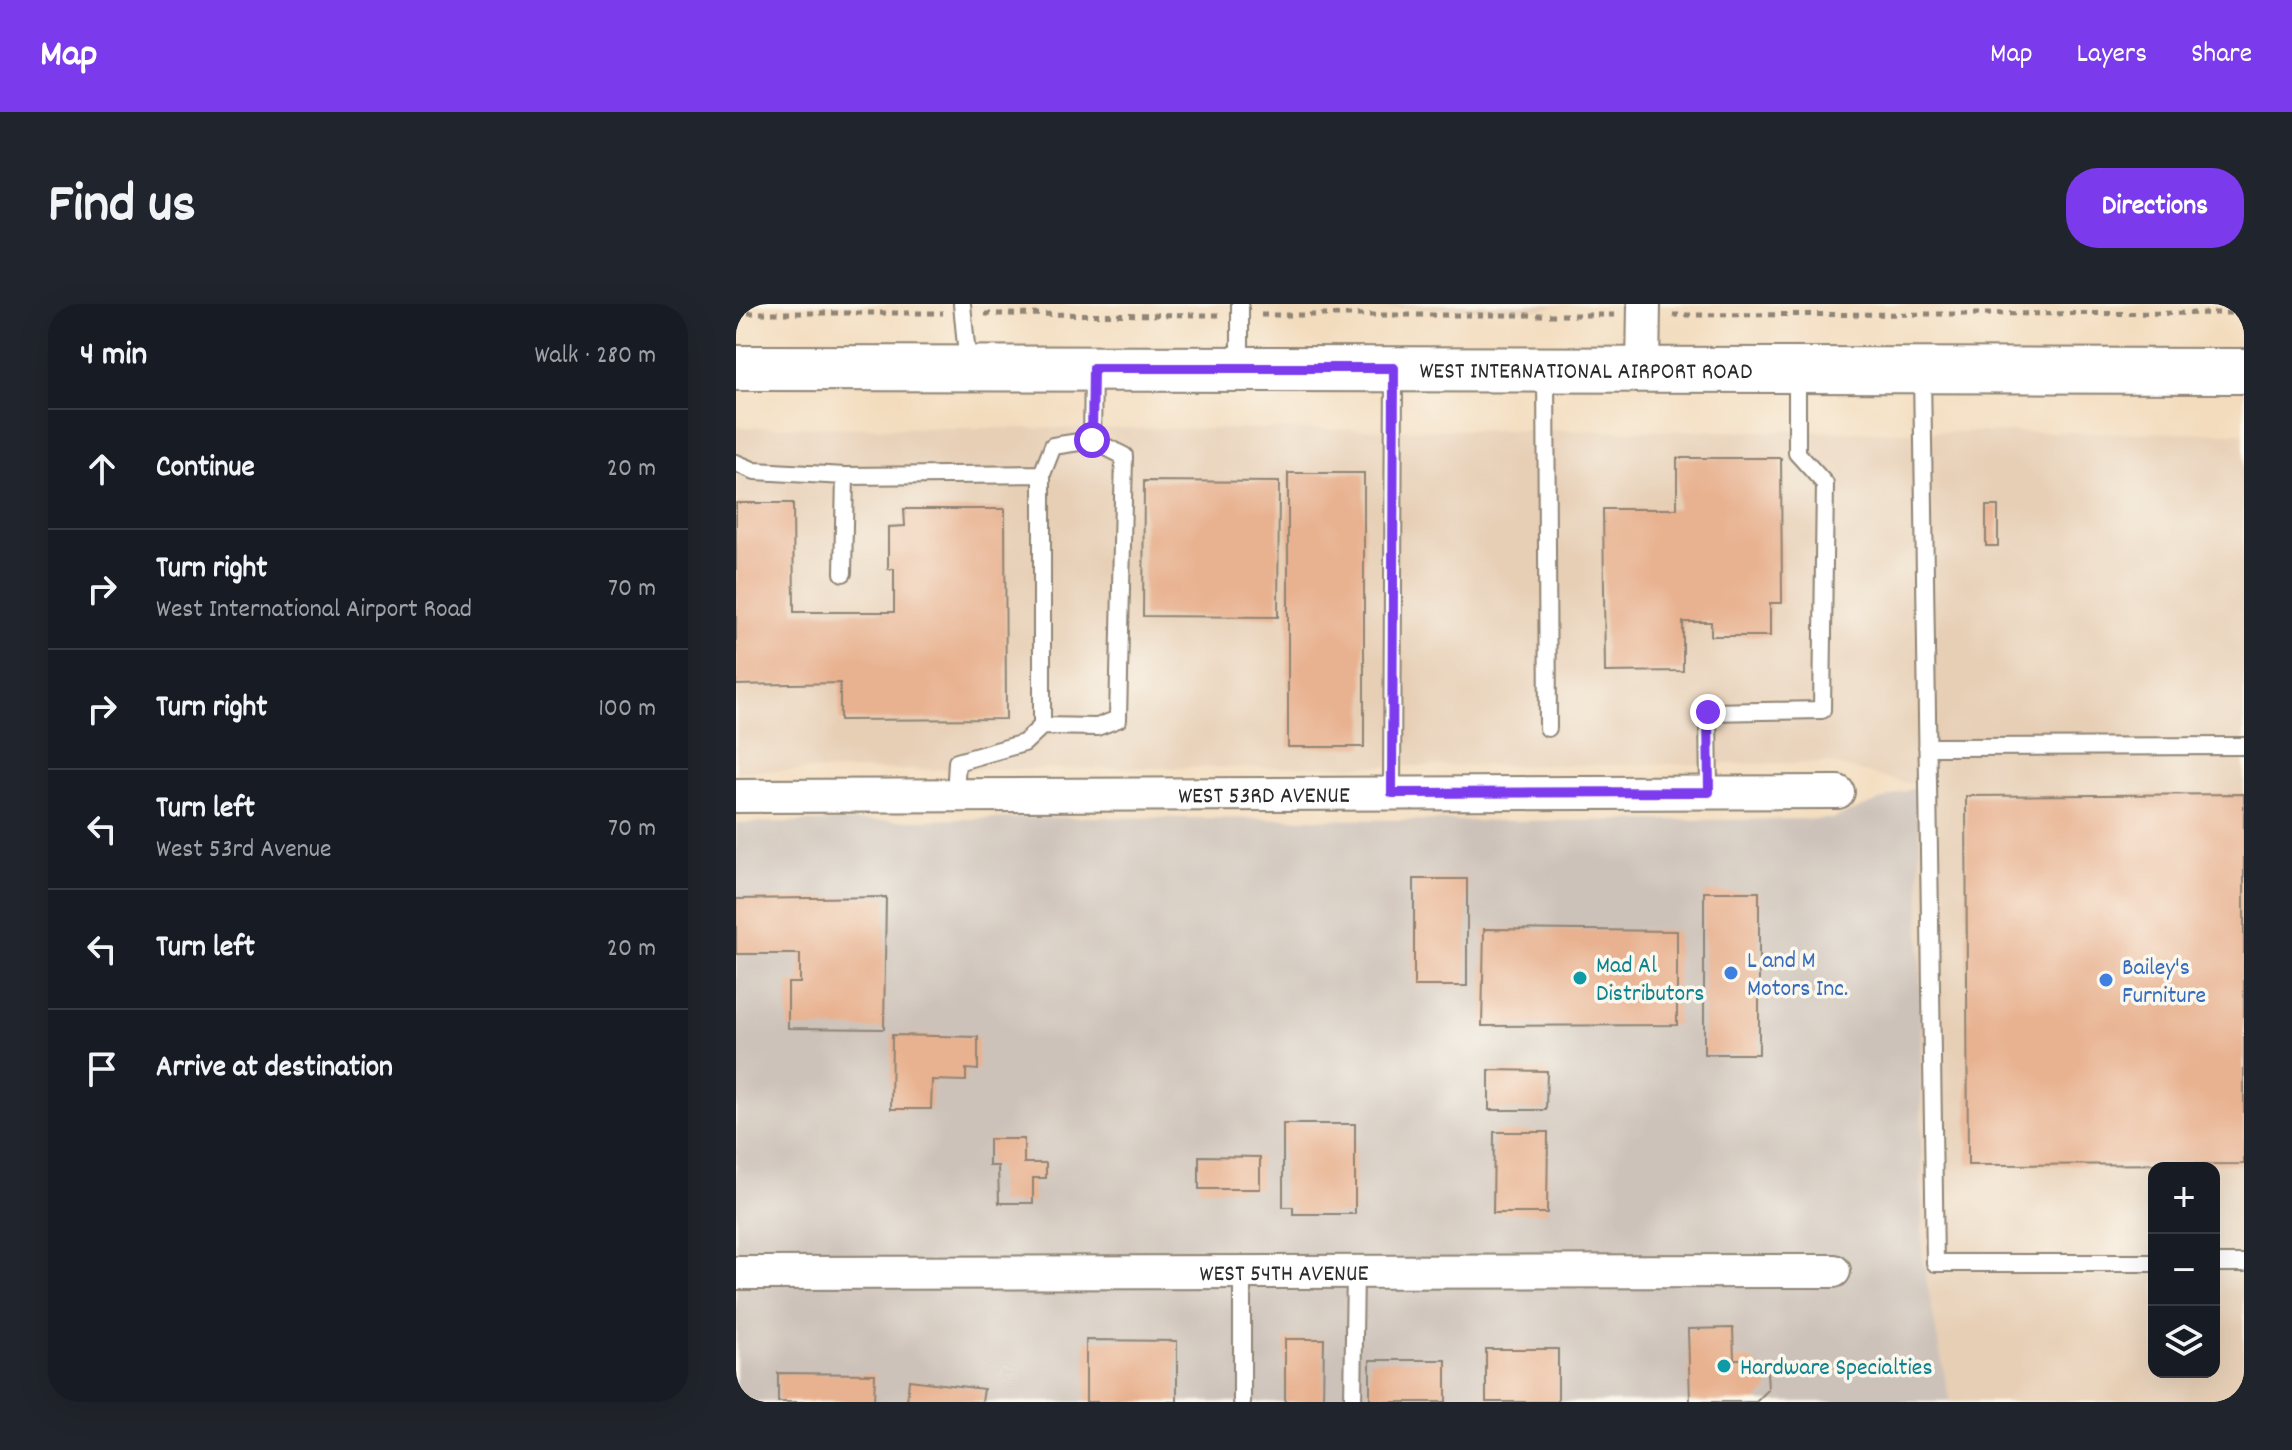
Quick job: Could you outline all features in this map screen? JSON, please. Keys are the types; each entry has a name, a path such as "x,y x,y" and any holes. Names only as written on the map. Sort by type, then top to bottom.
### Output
{"main road":[{"name":"WEST INTERNATIONAL AIRPORT ROAD","path":"736,368 2244,371"}],"street":[{"path":"1643,369 1644,310"},
{"name":"WEST 53RD AVENUE","path":"736,796 1838,792"},
{"name":"WEST 54TH AVENUE","path":"736,1273 1834,1271"}],"lane":[{"path":"962,309 968,368"},
{"path":"1240,310 1240,368"},
{"path":"1092,440 1093,368"},
{"path":"1392,793 1394,368"},
{"path":"1546,368 1548,728"},
{"path":"1709,792 1708,712 1822,710 1825,484 1797,453 1797,369"},
{"path":"1922,370 1935,1263 2148,1263"},
{"path":"955,795 957,762 1024,743 1042,726 1097,727 1118,719 1124,456 1092,440 1053,446 1042,474 1042,726"},
{"path":"736,463 755,471 845,476 1042,474"},
{"path":"843,573 845,476"},
{"path":"1927,747 2244,746"},
{"path":"2220,1263 2244,1263"},
{"path":"1242,1272 1242,1402"},
{"path":"1353,1402 1355,1272"}],"path":[{"path":"736,313 962,309 2244,313"}],"shaded area":[{"path":"1133,304 1558,304 1541,310"},
{"path":"736,427 2244,433 2244,1402 1950,1402 1922,1257 1918,786 1828,763 736,771"},
{"path":"1919,786 1922,1257 1950,1402 736,1402 736,823 1086,817 1485,821 1831,819"}],"building":[{"path":"1677,458 1781,458 1782,603 1770,603 1770,636 1711,636 1711,622 1683,622 1683,671 1605,672 1603,509 1677,509"},
{"path":"1288,473 1364,473 1364,747 1288,747"},
{"path":"1144,481 1279,482 1278,617 1143,616"},
{"path":"736,503 793,503 794,612 894,612 894,569 888,569 888,527 905,526 904,509 1005,509 1006,719 840,720 840,683 736,685"},
{"path":"1986,506 1998,506 1998,546 1986,546"},
{"name":"Bailey's Furniture","path":"2244,794 2244,1164 1968,1165 1966,796"},
{"path":"1414,879 1467,879 1467,986 1414,986"},
{"name":"L and M Motors Inc.","path":"1704,892 1759,892 1759,1054 1704,1054"},
{"path":"886,897 884,1029 788,1028 788,983 800,983 800,954 736,954 736,899"},
{"name":"Mad Al Distributors","path":"1484,929 1677,931 1677,1025 1482,1026"},
{"path":"892,1035 978,1037 978,1070 966,1069 966,1081 932,1080 931,1109 891,1109"},
{"path":"1489,1070 1547,1071 1546,1110 1489,1110"},
{"path":"1283,1124 1355,1124 1355,1214 1293,1214 1293,1207 1283,1207"},
{"path":"1494,1132 1548,1132 1547,1213 1493,1213"},
{"path":"989,1139 1024,1139 1024,1163 1046,1163 1046,1178 1033,1178 1033,1203 999,1203 998,1166 989,1166"},
{"path":"1199,1156 1260,1157 1260,1189 1199,1189"},
{"name":"Hardware Specialties","path":"1733,1328 1734,1359 1750,1359 1767,1372 1768,1390 1756,1402 1690,1402 1688,1329"},
{"path":"1285,1339 1324,1339 1323,1402 1285,1402"},
{"path":"1086,1340 1177,1341 1177,1402 1086,1402"},
{"path":"1486,1349 1558,1349 1558,1402 1486,1402"},
{"path":"1370,1360 1446,1360 1446,1402 1370,1402"},
{"path":"778,1373 875,1374 874,1402 778,1402"},
{"path":"909,1380 984,1389 982,1402 907,1402"}],"place":[{"name":"L and M Motors Inc.","path":"1731,973"},
{"name":"Mad Al Distributors","path":"1580,978"},
{"name":"Bailey's Furniture","path":"2106,980"},
{"name":"Hardware Specialties","path":"1724,1366"}],"route":[{"path":"1092,440 1093,368 1394,368 1392,793 1709,792 1708,712"}]}
